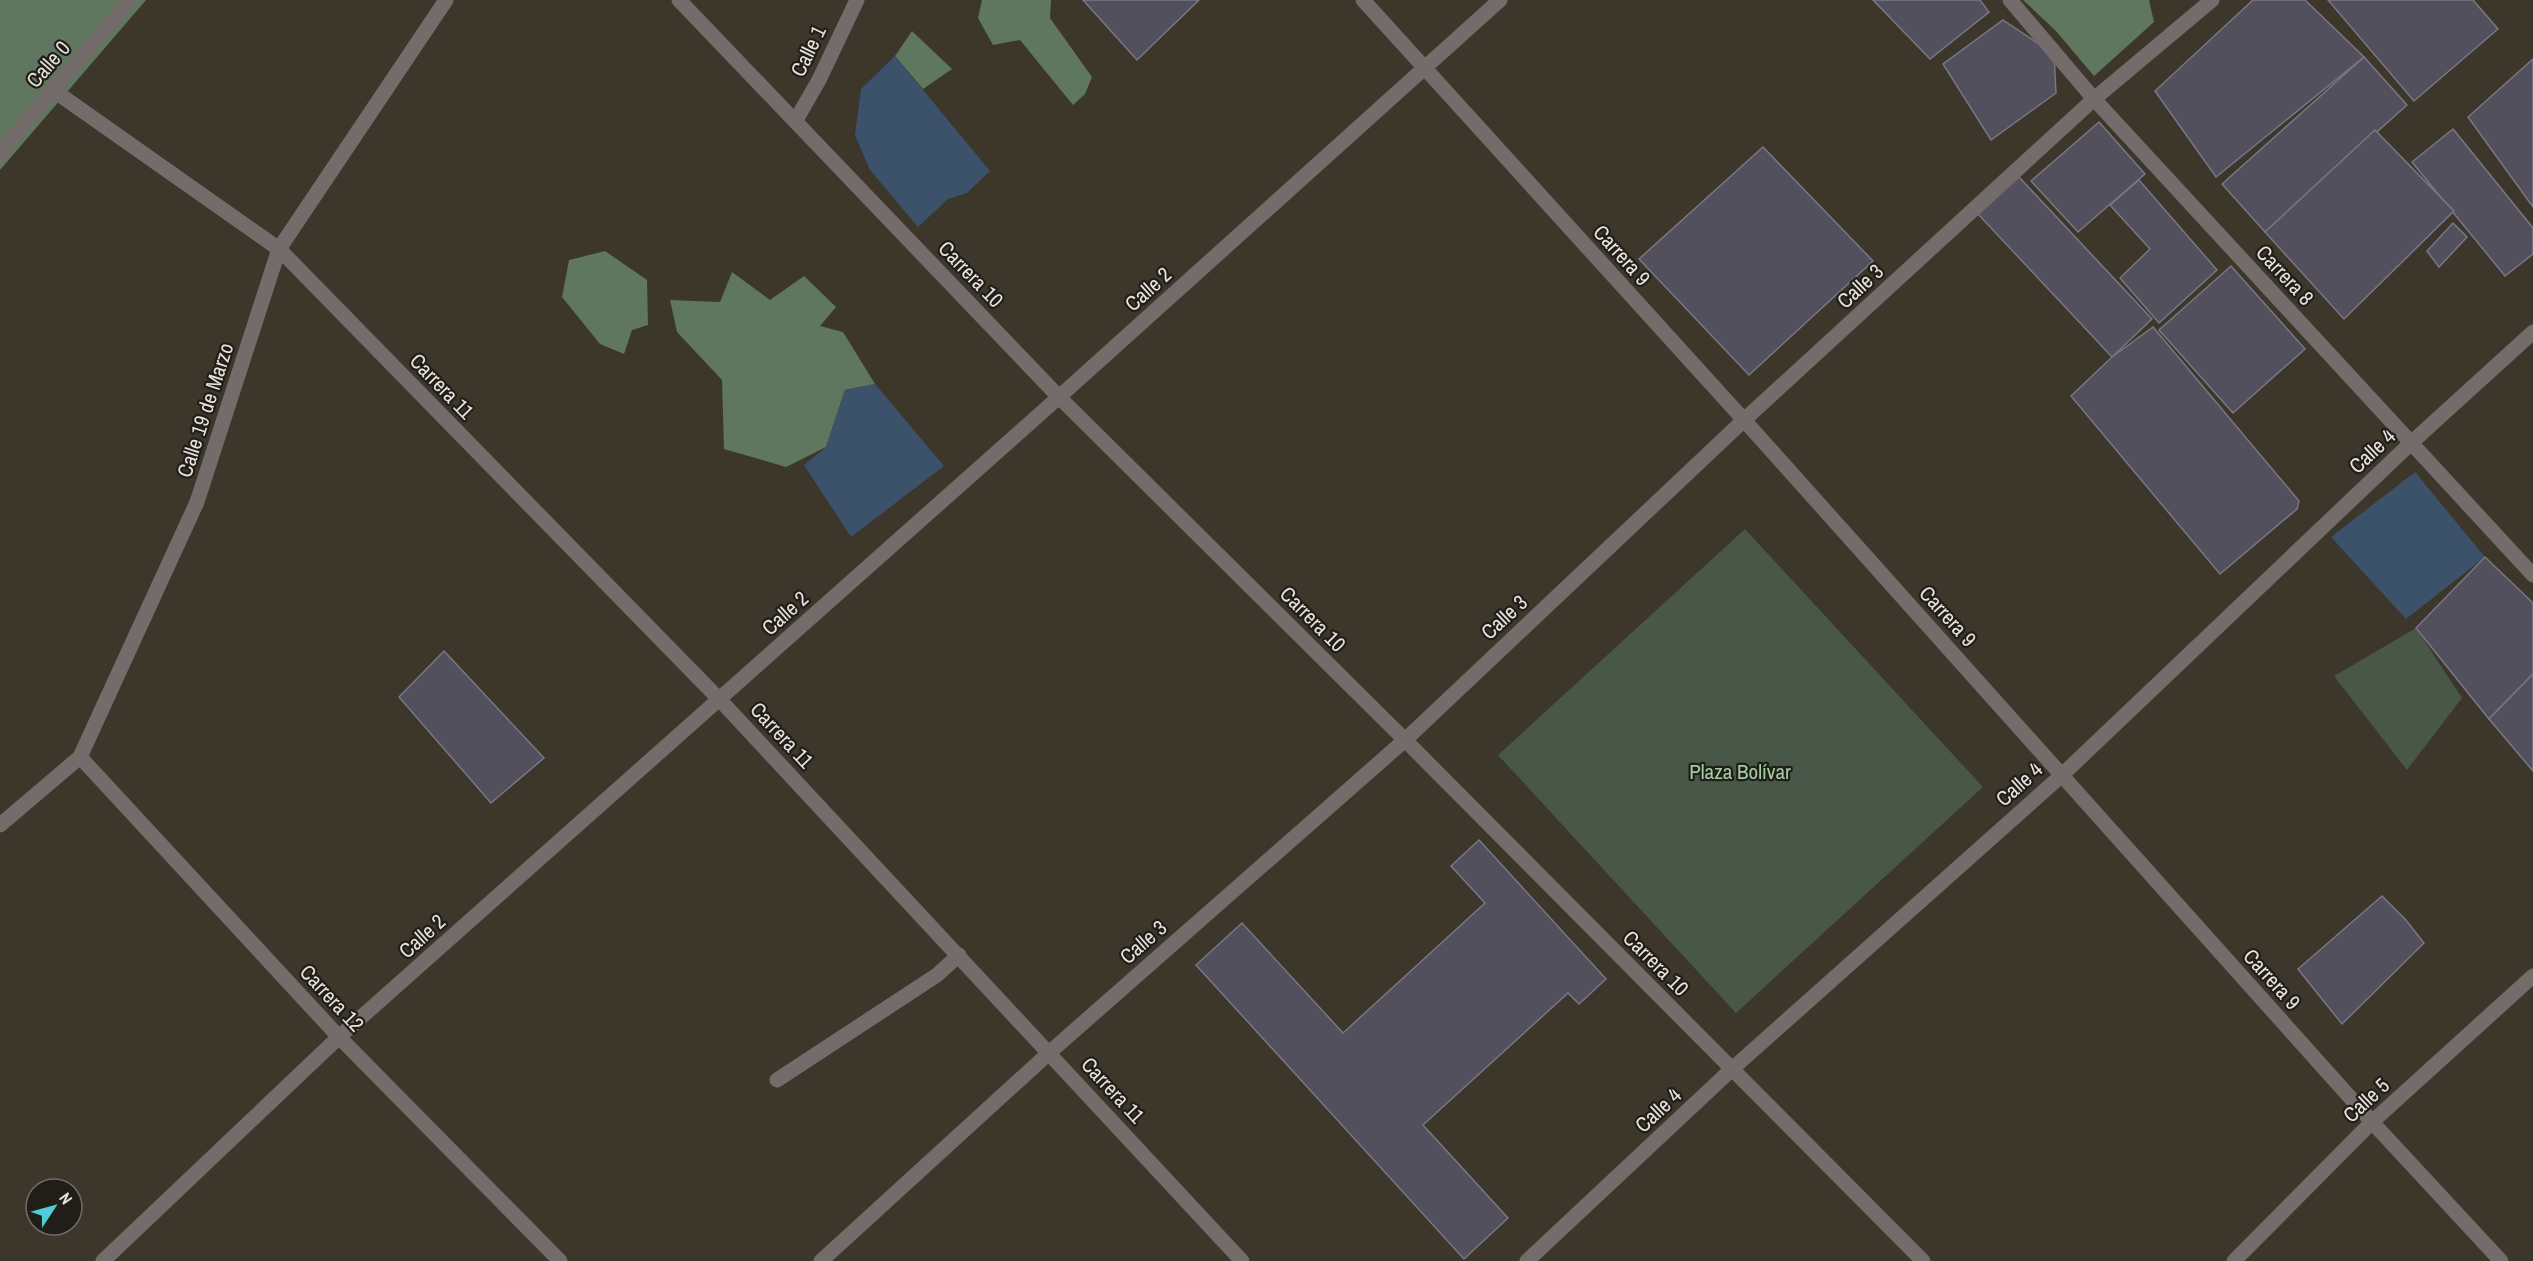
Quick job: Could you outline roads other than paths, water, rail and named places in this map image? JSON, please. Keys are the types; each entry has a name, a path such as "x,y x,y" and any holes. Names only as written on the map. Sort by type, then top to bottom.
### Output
{"street":[{"name":"Calle 0","path":"0,156 16,133 130,0"},
{"name":"Calle 19 de Marzo","path":"0,825 80,757 197,502 279,249 446,0"},
{"name":"Carrera 10","path":"679,0 1059,397 1405,740 1923,1261"},
{"name":"Calle 1","path":"796,120 819,80 856,0"},
{"name":"Carrera 9","path":"1363,0 1744,420 2372,1122 2501,1261"},
{"name":"Calle 2","path":"103,1261 339,1037 720,700 1500,0"},
{"name":"Carrera 8","path":"2010,0 2094,99 2533,574"},
{"name":"Calle 3","path":"821,1261 1050,1052 1405,740 1744,420 2094,99 2212,0"},
{"name":"Carrera 11","path":"53,90 279,249 720,700 1050,1052 1242,1261"},
{"name":"Calle 4","path":"1527,1261 1732,1068 2062,775 2410,443 2533,332"},
{"name":"Carrera 12","path":"80,757 339,1037 560,1261"},
{"path":"777,1080 937,975 959,955"},
{"name":"Calle 5","path":"2234,1261 2372,1122 2533,976"}],"water":[{"path":"895,56 990,171 967,193 948,199 918,227 870,170 855,135 861,89"},
{"path":"875,384 944,466 851,537 804,465 826,447 845,390"},
{"path":"2415,472 2485,557 2406,619 2331,537"}],"park label":[{"name":"Plaza Bolívar","path":"1740,771"}]}
